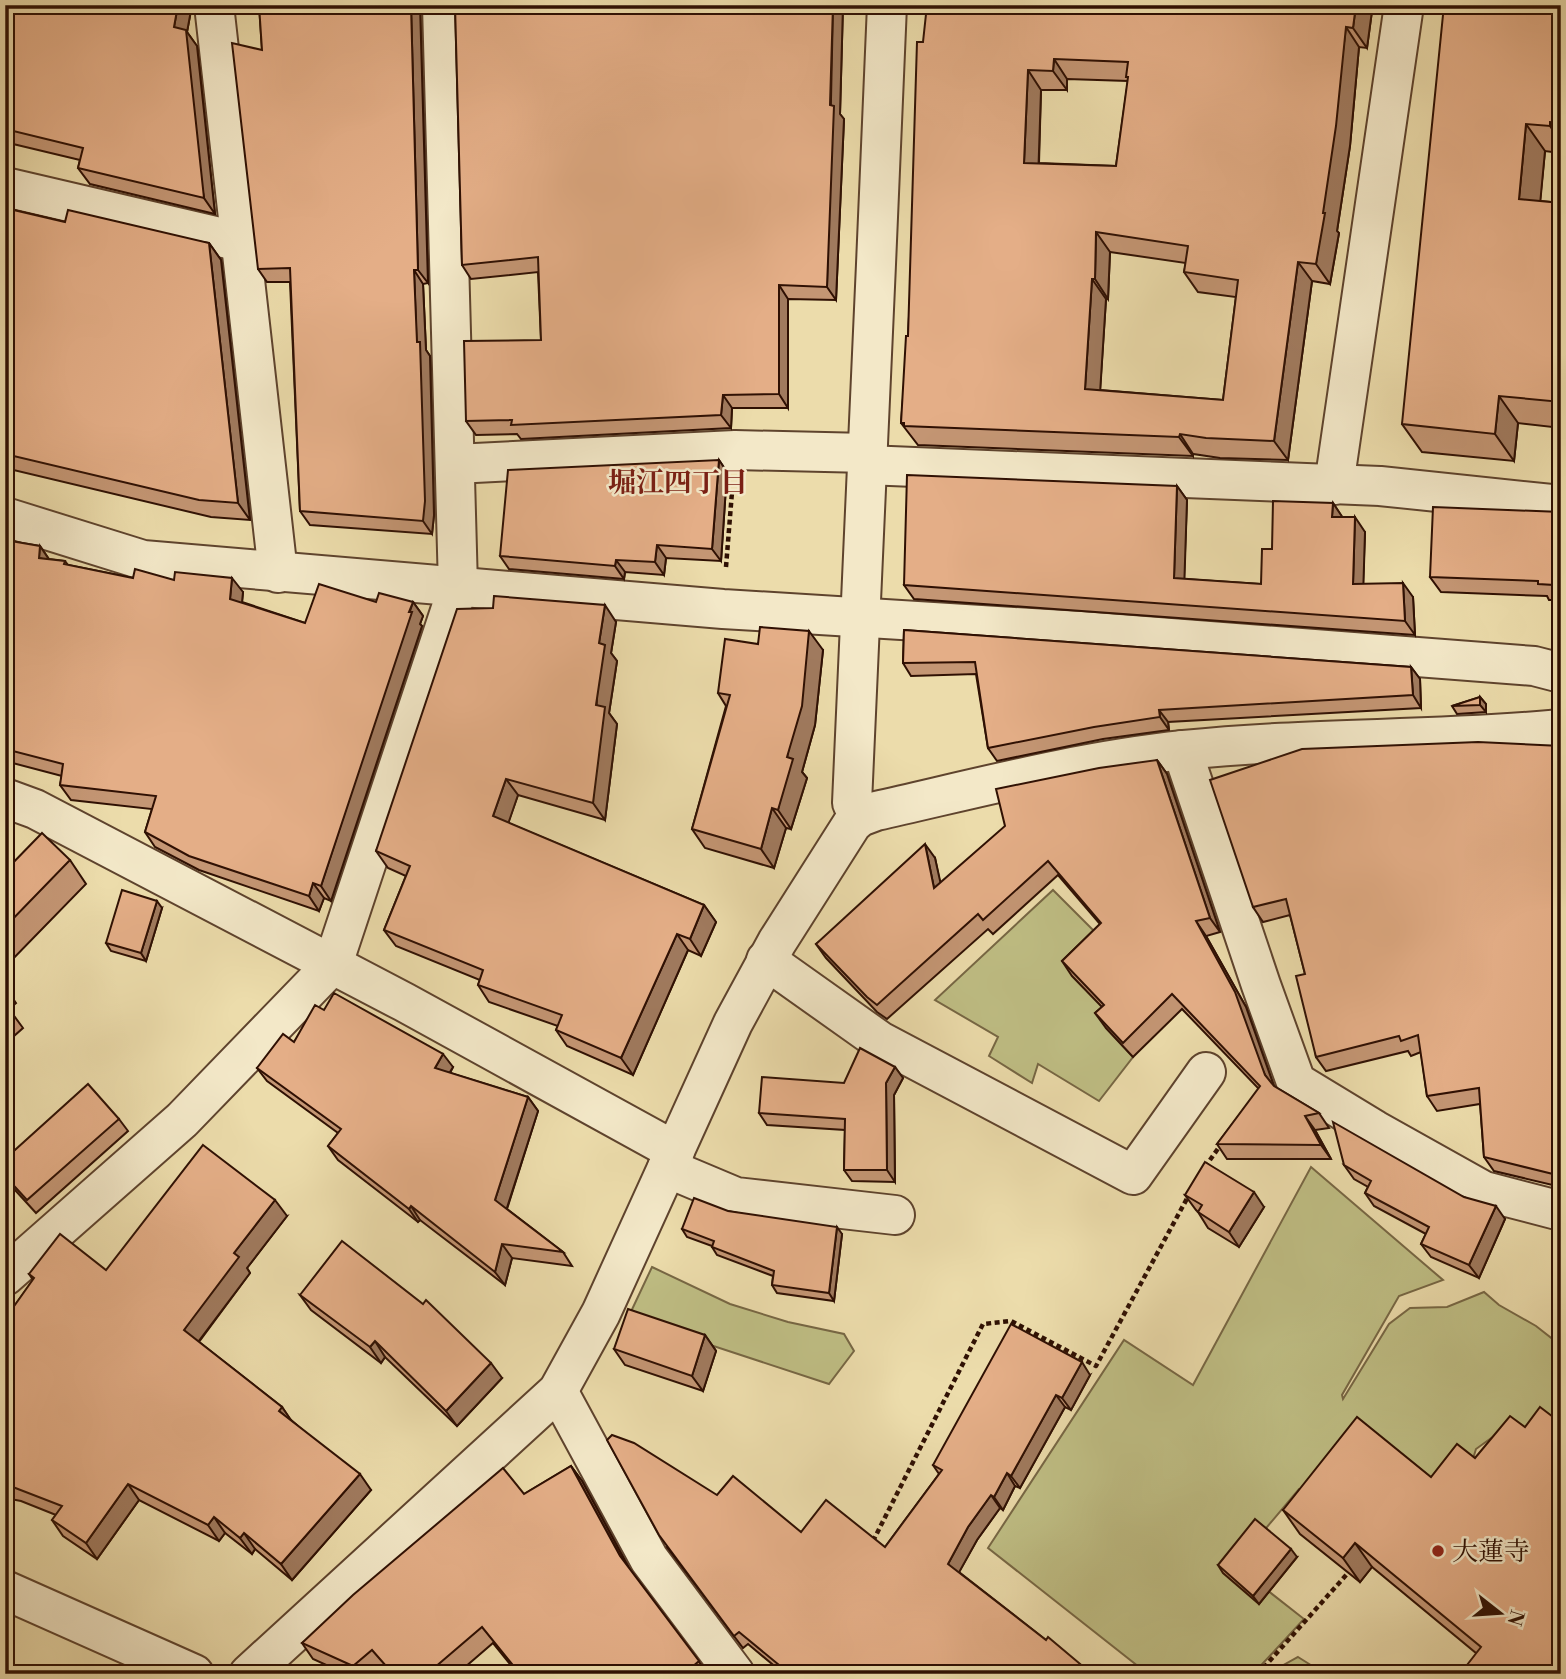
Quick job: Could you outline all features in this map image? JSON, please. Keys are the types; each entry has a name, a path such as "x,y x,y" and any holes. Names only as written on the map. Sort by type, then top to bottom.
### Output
{"street":[{"path":"214,5 278,573"},
{"path":"5,1276 182,1120 333,964 458,587 442,5"},
{"path":"860,817 852,803 887,5"},
{"path":"1334,485 1404,5"},
{"path":"5,187 241,242"},
{"path":"455,464 735,450 1380,486 1561,505"},
{"path":"5,517 143,561 723,609 1080,631 1534,666 1561,673"},
{"path":"249,1674 558,1391 601,1313 733,1023 766,960 852,824 860,817 1055,769 1182,750 1561,729"},
{"path":"1182,750 1296,1082 1484,1191 1561,1211"},
{"path":"5,798 35,809 333,964 736,1197 895,1215"},
{"path":"766,960 880,1041 1133,1174 1206,1072"},
{"path":"558,1391 649,1559 735,1674"},
{"path":"5,1590 194,1674"}],"path":[{"path":"723,609 735,450"},
{"path":"1203,1170 1223,1142"},
{"path":"869,1546 878,1536 983,1324 1011,1321 1096,1366 1196,1182"},
{"path":"1258,1674 1348,1573"}],"shaded area":[{"path":"1053,890 1106,943 1114,1020 1106,1028 1133,1057 1099,1101 1038,1064 1032,1083 989,1056 998,1037 935,1000"},
{"path":"1311,1167 1443,1280 1399,1296 1342,1395 1343,1399 1389,1324 1410,1308 1447,1307 1484,1292 1499,1305 1536,1326 1555,1341 1561,1355 1561,1432 1501,1431 1476,1449 1471,1465 1452,1500 1299,1489 1235,1565 1304,1619 1253,1674 1148,1674 988,1548 1124,1340 1193,1385"},
{"path":"652,1267 730,1304 788,1322 844,1334 854,1351 829,1384 628,1318"},
{"path":"1298,1657 1325,1674 1270,1674 1271,1672"}],"building":[{"path":"5,5 178,5 174,27 186,30 204,198 78,168 83,148 5,129"},
{"path":"259,5 411,5 418,270 414,270 417,342 420,342 425,501 423,521 300,511 290,268 258,269 232,43 262,50"},
{"path":"455,5 833,5 830,105 834,106 827,287 779,285 779,394 723,395 721,415 511,425 512,420 466,421 464,341 541,340 538,257 462,265"},
{"path":"927,5 1356,5 1353,28 1346,27 1325,213 1316,264 1298,262 1274,441 1180,434 1179,437 904,426 904,423 901,423 908,336 917,42 923,42","holes":["1054,59 1128,62 1116,166 1024,163 1028,70 1053,71","1096,232 1188,246 1184,272 1238,280 1223,400 1085,389 1092,279 1095,279"]},
{"path":"1444,5 1561,5 1561,123 1550,122 1550,126 1526,124 1519,199 1561,203 1561,402 1499,396 1495,434 1402,424"},
{"path":"5,208 65,222 68,210 209,243 238,503 199,500 5,454"},
{"path":"719,460 712,549 657,545 655,562 616,560 615,566 500,556 508,470"},
{"path":"907,475 1177,486 1174,578 1261,584 1262,549 1272,549 1273,501 1333,503 1332,517 1355,517 1353,584 1403,583 1405,621 904,585"},
{"path":"1433,507 1561,512 1561,632 1554,632 1554,585 1538,584 1538,581 1430,577"},
{"path":"5,540 40,546 39,558 65,561 64,564 133,578 135,569 174,580 175,572 232,578 230,599 305,623 319,584 376,602 379,593 413,602 409,612 412,612 321,886 313,883 309,896 189,856 145,832 156,796 60,785 63,764 5,749"},
{"path":"494,596 605,605 599,643 605,645 596,705 605,707 593,803 506,779 493,816 704,905 690,939 677,934 621,1058 556,1030 562,1015 478,985 483,970 384,930 410,866 376,851 457,609 493,608"},
{"path":"760,627 809,631 802,706 787,757 793,759 778,810 772,808 761,849 692,829 730,695 718,693 725,639 758,644"},
{"path":"904,630 1411,667 1413,695 1159,710 1160,717 988,748 975,662 903,663"},
{"path":"1480,697 1480,705 1452,706"},
{"path":"1478,742 1561,746 1561,1176 1484,1157 1479,1088 1427,1096 1418,1035 1401,1041 1399,1036 1316,1057 1296,976 1305,974 1286,899 1253,907 1210,780 1302,749"},
{"path":"1157,760 1210,918 1196,921 1235,992 1265,1075 1274,1086 1319,1113 1305,1116 1321,1145 1217,1144 1260,1086 1172,994 1123,1043 1095,1013 1104,1005 1062,961 1101,923 1048,861 983,920 978,914 877,1005 816,944 925,844 934,888 1005,826 996,789 1099,768"},
{"path":"42,833 70,860 5,927 5,871"},
{"path":"122,890 157,901 141,953 106,943"},
{"path":"334,993 443,1054 435,1068 528,1097 495,1200 563,1252 502,1244 495,1272 328,1146 341,1129 257,1068 283,1034 294,1042 315,1005 324,1010"},
{"path":"860,1048 895,1067 886,1083 887,1170 844,1170 845,1119 759,1113 762,1077 844,1083"},
{"path":"88,1084 119,1119 27,1200 5,1176 5,1159"},
{"path":"1333,1122 1464,1197 1496,1206 1469,1265 1421,1244 1429,1227 1365,1193 1371,1181 1344,1165"},
{"path":"203,1145 275,1200 234,1253 239,1257 184,1330 282,1407 279,1411 360,1474 281,1564 244,1533 240,1538 214,1517 208,1525 128,1484 86,1543 52,1520 62,1506 5,1484 5,1319 34,1278 29,1274 60,1234 106,1270"},
{"path":"1205,1162 1254,1192 1229,1232 1198,1212 1202,1205 1185,1195"},
{"path":"694,1198 728,1211 837,1227 829,1293 772,1285 774,1271 712,1247 714,1241 682,1229"},
{"path":"342,1241 423,1304 426,1300 491,1363 446,1411 375,1341 370,1347 300,1295"},
{"path":"628,1309 705,1335 692,1376 614,1349"},
{"path":"1011,1324 1082,1362 1062,1398 1056,1395 1011,1476 1007,1473 994,1497 991,1495 968,1527 948,1564 1046,1640 1048,1637 1092,1674 790,1674 739,1632 734,1636 659,1535 607,1440 612,1435 634,1443 717,1495 733,1476 801,1532 826,1500 885,1547 942,1470 933,1465"},
{"name":"大蓮寺","path":"1540,1407 1561,1423 1561,1674 1460,1674 1481,1647 1355,1543 1343,1558 1283,1510 1357,1417 1431,1477 1457,1444 1475,1458 1510,1416 1525,1427"},
{"path":"571,1466 620,1556 699,1661 684,1674 520,1674 482,1627 427,1674 393,1674 372,1650 353,1666 302,1643 353,1595 503,1468 524,1494"},
{"path":"1255,1519 1291,1549 1253,1596 1218,1565"}],"place":[{"name":"大蓮寺","path":"1438,1551"}],"district":[{"name":"堀江四丁目","path":"678,482"}]}
